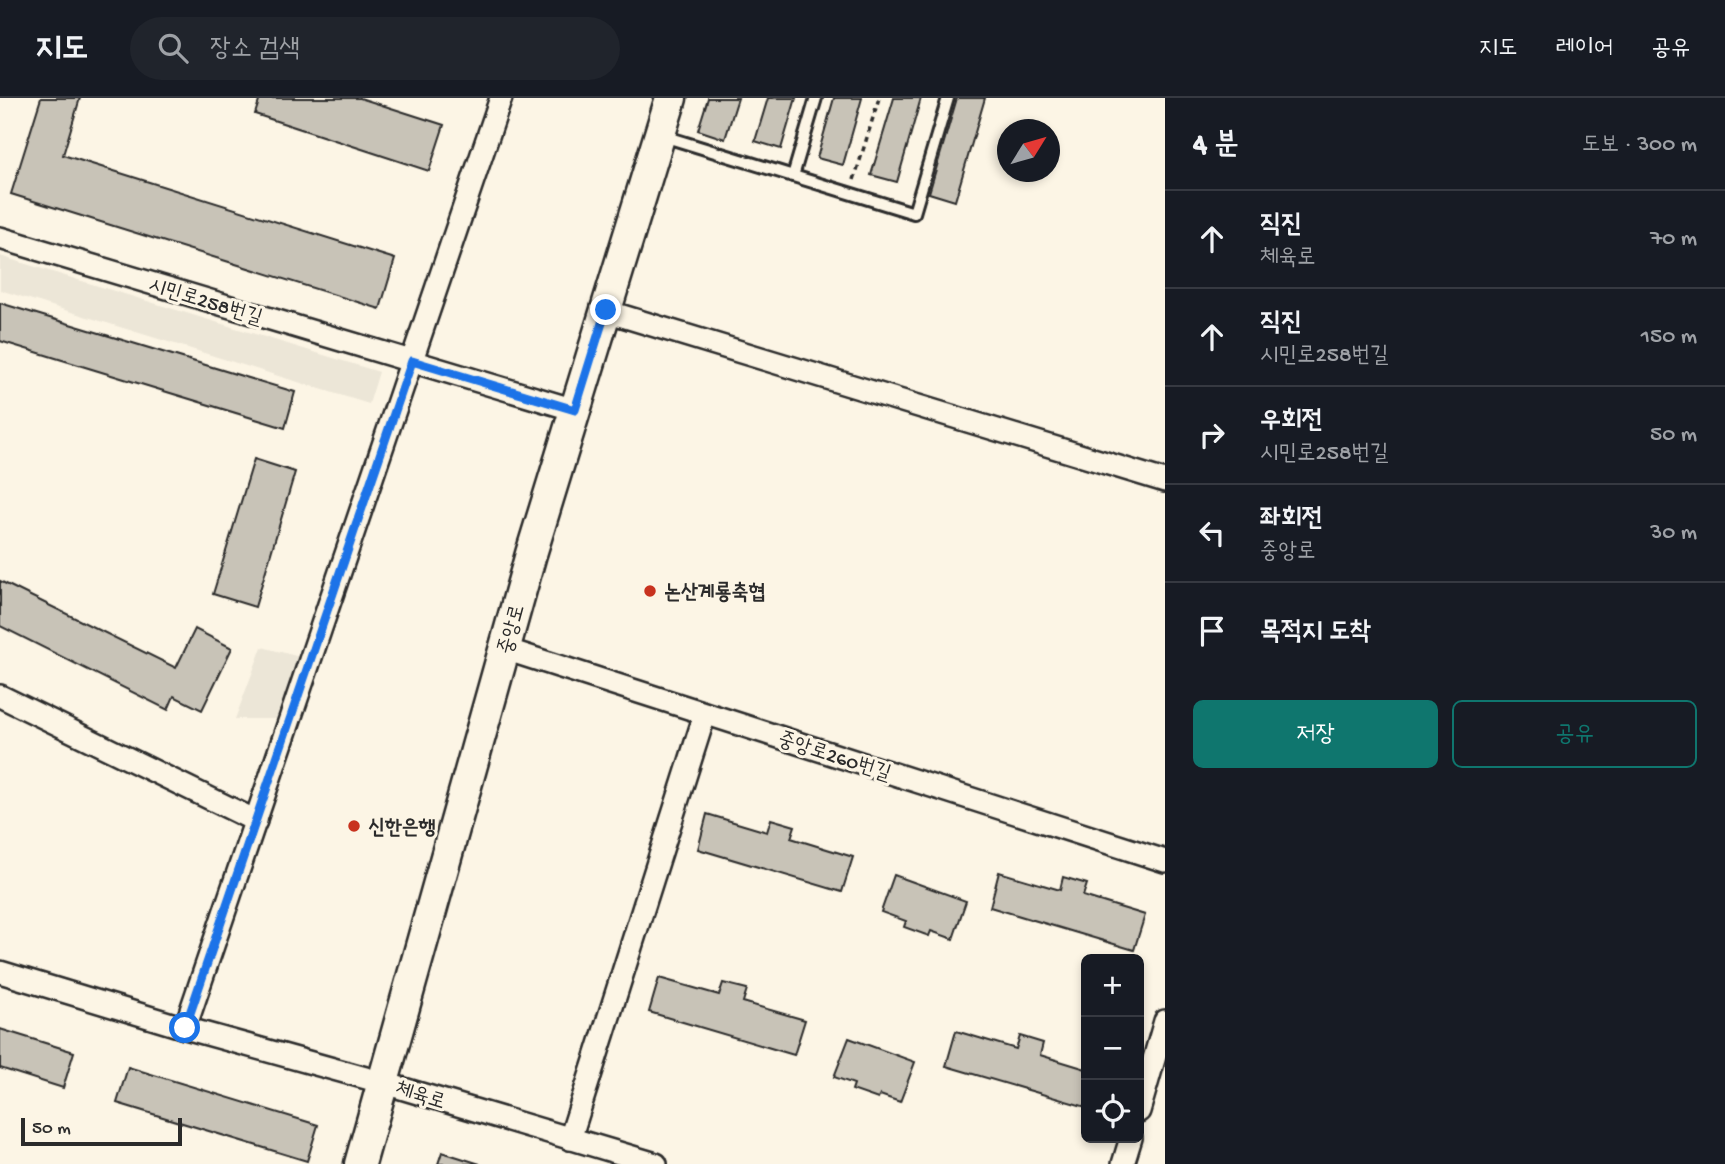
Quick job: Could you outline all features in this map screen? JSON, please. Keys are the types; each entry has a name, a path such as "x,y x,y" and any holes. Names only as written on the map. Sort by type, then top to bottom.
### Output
{"street":[{"path":"185,1028 501,98"},
{"name":"중앙로","path":"360,1164 505,649 671,98"},
{"name":"시민로258번길","path":"0,238 575,410"},
{"path":"606,310 1165,481"},
{"name":"중앙로260번길","path":"505,649 1165,861"},
{"path":"0,695 256,821"},
{"path":"570,1139 705,714"},
{"name":"체육로","path":"0,972 656,1164"},
{"path":"1144,1094 1165,1021"},
{"path":"1123,1164 1129,1143"}],"lane":[{"path":"793,176 816,98"},
{"path":"660,136 915,213 948,98"}],"path":[{"path":"850,193 879,98"}],"shaded area":[{"path":"0,256 379,372 369,404 0,290"},
{"path":"262,647 300,657 277,719 235,719"}],"building":[{"path":"41,98 80,98 63,155 395,259 380,309 11,194"},
{"path":"260,98 360,98 444,125 429,171 255,114"},
{"path":"708,98 738,98 725,139 698,130"},
{"path":"768,98 796,98 781,149 755,141"},
{"path":"834,98 862,98 843,165 817,158"},
{"path":"894,98 921,98 897,182 871,175"},
{"path":"957,98 985,98 955,201 929,193"},
{"path":"0,303 295,392 285,428 0,341"},
{"path":"254,459 295,472 255,607 213,594"},
{"path":"0,581 176,668 195,629 232,648 202,710 174,696 168,710 0,626"},
{"path":"707,814 767,832 771,819 795,826 791,838 853,857 842,892 698,849"},
{"path":"999,872 1060,890 1063,877 1087,884 1083,896 1145,915 1134,950 990,907"},
{"path":"894,875 966,901 953,939 931,931 929,936 904,927 906,921 881,912"},
{"path":"659,978 719,995 723,983 747,989 743,1002 805,1020 794,1055 649,1012"},
{"path":"0,1029 74,1052 63,1088 0,1068"},
{"path":"956,1031 1016,1049 1020,1036 1043,1043 1040,1055 1081,1067 1081,1106 946,1066"},
{"path":"849,1038 915,1062 900,1102 880,1095 878,1099 852,1090 854,1084 834,1077"},
{"path":"128,1067 318,1125 307,1161 117,1103"},
{"path":"442,1152 480,1164 438,1164"}],"place":[{"name":"논산계룡축협","path":"650,591"},
{"name":"신한은행","path":"354,826"}],"route":[{"path":"185,1028 412,361 575,410 606,310"}]}
